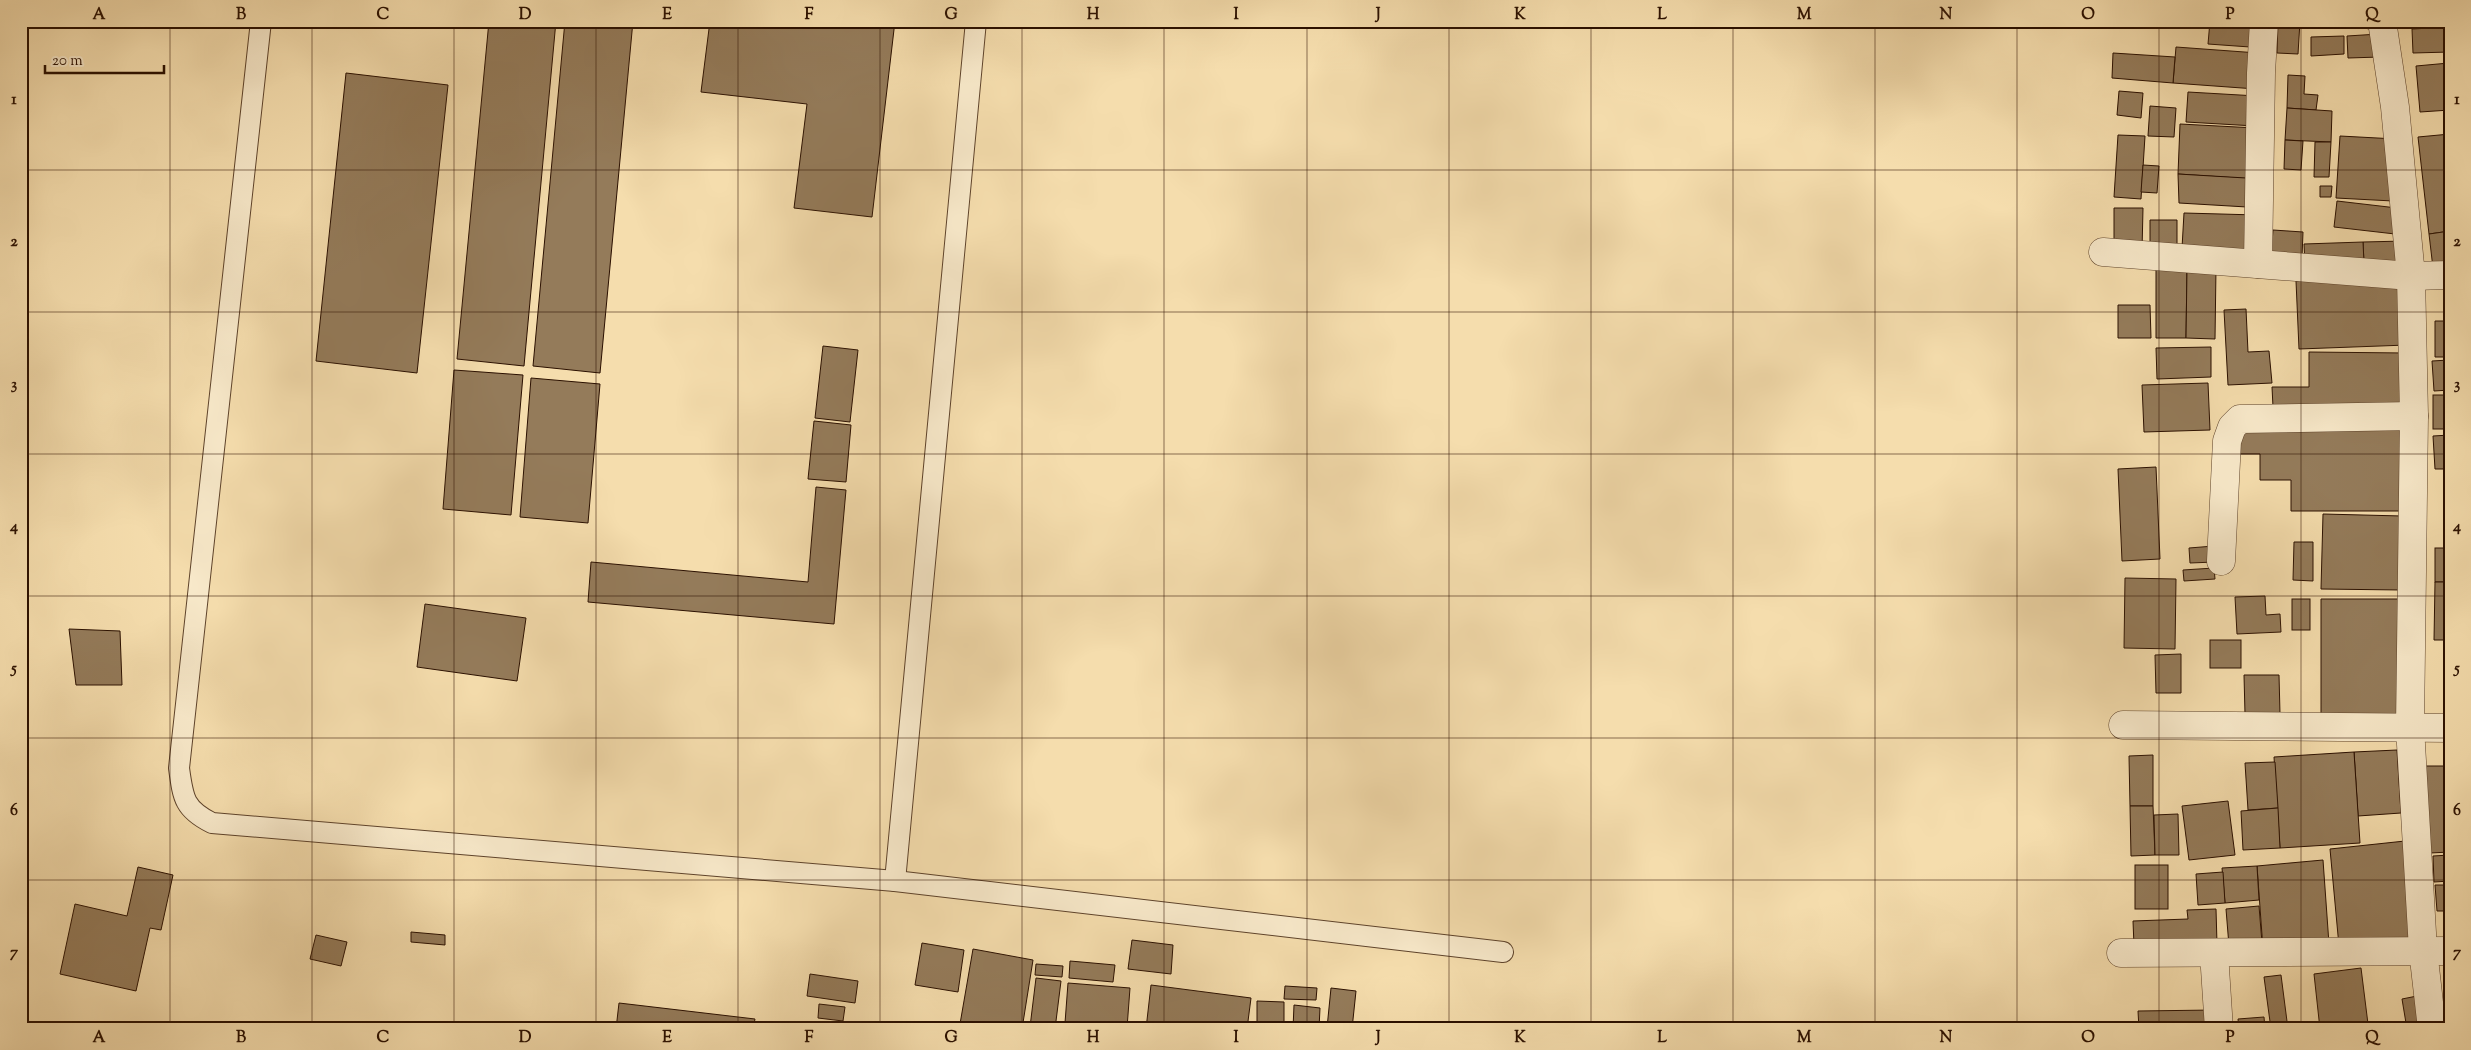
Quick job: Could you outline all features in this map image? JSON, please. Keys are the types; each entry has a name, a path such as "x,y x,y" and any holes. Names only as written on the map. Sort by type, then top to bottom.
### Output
{"street":[{"path":"2258,264 2261,73 2264,21"},
{"path":"2382,21 2395,107 2411,276 2414,416 2410,727 2423,950 2432,1029"},
{"path":"2103,252 2411,276 2450,274"},
{"path":"2221,562 2227,441 2232,427 2240,419 2414,416"},
{"path":"2123,725 2450,728"},
{"path":"2121,953 2450,951"},
{"path":"2214,953 2219,1029"}],"lane":[{"path":"261,21 179,768 182,793 195,815 212,823 896,881 1503,952"},
{"path":"896,881 976,21"}],"building":[{"path":"489,21 556,21 524,366 457,359"},
{"path":"565,21 633,21 600,373 533,366"},
{"path":"710,21 895,21 872,217 794,208 807,104 701,92"},
{"path":"2210,21 2252,21 2250,47 2208,44"},
{"path":"2278,21 2300,21 2298,54 2277,53"},
{"path":"2300,21 2337,21 2337,26 2299,24"},
{"path":"2339,21 2377,21 2376,30 2339,24"},
{"path":"2450,27 2450,52 2413,53 2412,29"},
{"path":"2379,34 2380,57 2348,58 2347,36"},
{"path":"2344,36 2344,54 2311,56 2311,37"},
{"path":"2176,47 2258,53 2256,89 2173,83"},
{"path":"2113,53 2175,57 2173,83 2112,78"},
{"path":"2449,63 2450,110 2420,112 2416,66"},
{"path":"346,73 448,85 417,373 316,361"},
{"path":"2288,75 2305,76 2304,94 2318,95 2316,110 2287,108"},
{"path":"2119,91 2143,93 2141,118 2117,115"},
{"path":"2188,92 2257,96 2255,126 2186,122"},
{"path":"2150,106 2176,108 2174,137 2148,136"},
{"path":"2287,108 2332,111 2331,142 2285,140"},
{"path":"2180,124 2256,128 2253,179 2178,174"},
{"path":"2450,134 2450,231 2429,234 2418,137"},
{"path":"2118,135 2145,136 2141,199 2114,197"},
{"path":"2340,136 2396,139 2393,201 2336,198"},
{"path":"2285,140 2303,141 2301,170 2284,169"},
{"path":"2315,142 2331,142 2329,177 2314,177"},
{"path":"2143,165 2159,166 2157,193 2141,192"},
{"path":"2178,174 2246,178 2247,207 2179,203"},
{"path":"2320,186 2332,186 2331,197 2320,197"},
{"path":"2337,201 2397,208 2395,234 2334,227"},
{"path":"2114,208 2143,208 2142,251 2114,250"},
{"path":"2184,213 2257,215 2256,250 2182,248"},
{"path":"2150,220 2177,220 2177,251 2150,252"},
{"path":"2273,230 2303,232 2302,257 2271,255"},
{"path":"2450,231 2450,265 2433,268 2429,234"},
{"path":"2405,241 2406,261 2364,263 2363,242"},
{"path":"2363,242 2364,263 2305,264 2304,244"},
{"path":"2156,268 2187,268 2186,338 2156,338"},
{"path":"2187,268 2216,268 2215,339 2186,338"},
{"path":"2405,278 2407,345 2299,349 2296,281"},
{"path":"2118,305 2150,305 2151,338 2118,338"},
{"path":"2246,309 2248,352 2269,351 2272,383 2228,385 2224,310"},
{"path":"2435,321 2448,321 2450,357 2435,357"},
{"path":"823,346 858,350 850,422 815,418"},
{"path":"2211,347 2211,377 2157,379 2156,348"},
{"path":"2309,352 2405,353 2404,409 2273,407 2272,387 2309,387"},
{"path":"2449,360 2450,390 2434,391 2432,361"},
{"path":"454,370 523,375 511,515 443,509"},
{"path":"531,378 600,384 588,523 520,517"},
{"path":"2208,383 2210,430 2144,432 2142,385"},
{"path":"2433,395 2450,395 2450,429 2433,429"},
{"path":"2406,420 2402,511 2291,511 2291,480 2260,480 2260,454 2236,454 2237,425"},
{"path":"814,421 851,425 846,482 808,479"},
{"path":"2450,435 2450,469 2435,469 2433,436"},
{"path":"2156,467 2160,559 2122,561 2118,469"},
{"path":"816,487 846,490 834,624 588,602 591,562 808,582"},
{"path":"2448,505 2450,505 2450,541 2448,541"},
{"path":"2323,514 2402,516 2401,590 2321,589"},
{"path":"2294,542 2313,542 2313,581 2293,580"},
{"path":"2214,546 2215,562 2190,563 2189,548"},
{"path":"2435,548 2450,548 2450,582 2435,582"},
{"path":"2214,568 2215,579 2184,581 2183,570"},
{"path":"2125,578 2176,579 2175,649 2124,648"},
{"path":"2435,582 2450,582 2450,640 2434,640"},
{"path":"2265,596 2266,615 2280,614 2281,632 2237,634 2235,597"},
{"path":"2292,599 2310,599 2310,630 2292,630"},
{"path":"2321,599 2400,599 2401,717 2321,717"},
{"path":"425,604 526,618 517,681 417,667"},
{"path":"69,629 120,631 122,685 76,685"},
{"path":"2210,640 2241,640 2241,668 2210,668"},
{"path":"2181,654 2181,693 2156,693 2155,655"},
{"path":"2244,675 2279,675 2280,714 2245,714"},
{"path":"2397,750 2401,813 2358,816 2354,752"},
{"path":"21,751 28,808 21,808"},
{"path":"2354,752 2360,843 2280,848 2274,757"},
{"path":"2153,755 2153,806 2130,806 2129,756"},
{"path":"2275,762 2278,808 2248,810 2245,763"},
{"path":"2425,766 2450,766 2450,852 2430,853"},
{"path":"2228,801 2235,855 2189,860 2182,806"},
{"path":"2130,806 2153,806 2155,855 2131,856"},
{"path":"2278,808 2280,848 2243,850 2241,811"},
{"path":"2178,814 2179,855 2155,855 2154,815"},
{"path":"2405,841 2414,938 2339,946 2330,849"},
{"path":"2450,855 2450,881 2434,882 2433,856"},
{"path":"2323,860 2329,944 2263,949 2257,866"},
{"path":"2135,865 2168,865 2168,909 2135,909"},
{"path":"2257,866 2259,900 2225,903 2222,868"},
{"path":"138,867 173,875 161,930 150,928 136,991 60,974 75,904 127,916"},
{"path":"2223,872 2225,903 2198,905 2196,874"},
{"path":"2435,885 2450,885 2450,911 2437,911"},
{"path":"2259,906 2262,943 2229,946 2226,909"},
{"path":"2216,909 2217,944 2134,946 2133,921 2188,919 2187,910"},
{"path":"411,932 445,935 445,945 411,942"},
{"path":"316,935 347,942 341,966 310,959"},
{"path":"1132,940 1173,945 1171,974 1128,969"},
{"path":"922,943 964,950 958,992 915,985"},
{"path":"973,949 1033,960 1022,1029 991,1029 960,1024"},
{"path":"1070,961 1115,965 1113,982 1069,978"},
{"path":"1036,964 1063,966 1062,977 1035,975"},
{"path":"2361,968 2368,1024 2320,1029 2314,974"},
{"path":"810,974 858,981 855,1003 807,996"},
{"path":"2281,975 2288,1029 2271,1029 2264,977"},
{"path":"1036,978 1061,981 1055,1029 1030,1027"},
{"path":"1068,983 1130,988 1127,1028 1065,1023"},
{"path":"1151,985 1251,998 1247,1029 1146,1029"},
{"path":"1285,986 1317,988 1316,1000 1284,999"},
{"path":"1331,988 1356,991 1352,1029 1327,1028"},
{"path":"2417,996 2422,1029 2407,1029 2402,999"},
{"path":"1257,1001 1284,1002 1284,1029 1257,1029"},
{"path":"619,1003 755,1019 753,1029 616,1029"},
{"path":"819,1004 845,1007 843,1021 818,1018"},
{"path":"1294,1005 1320,1008 1319,1029 1293,1029"},
{"path":"2214,1010 2213,1029 2139,1029 2138,1011"},
{"path":"2264,1017 2265,1029 2239,1029 2238,1019"}]}
